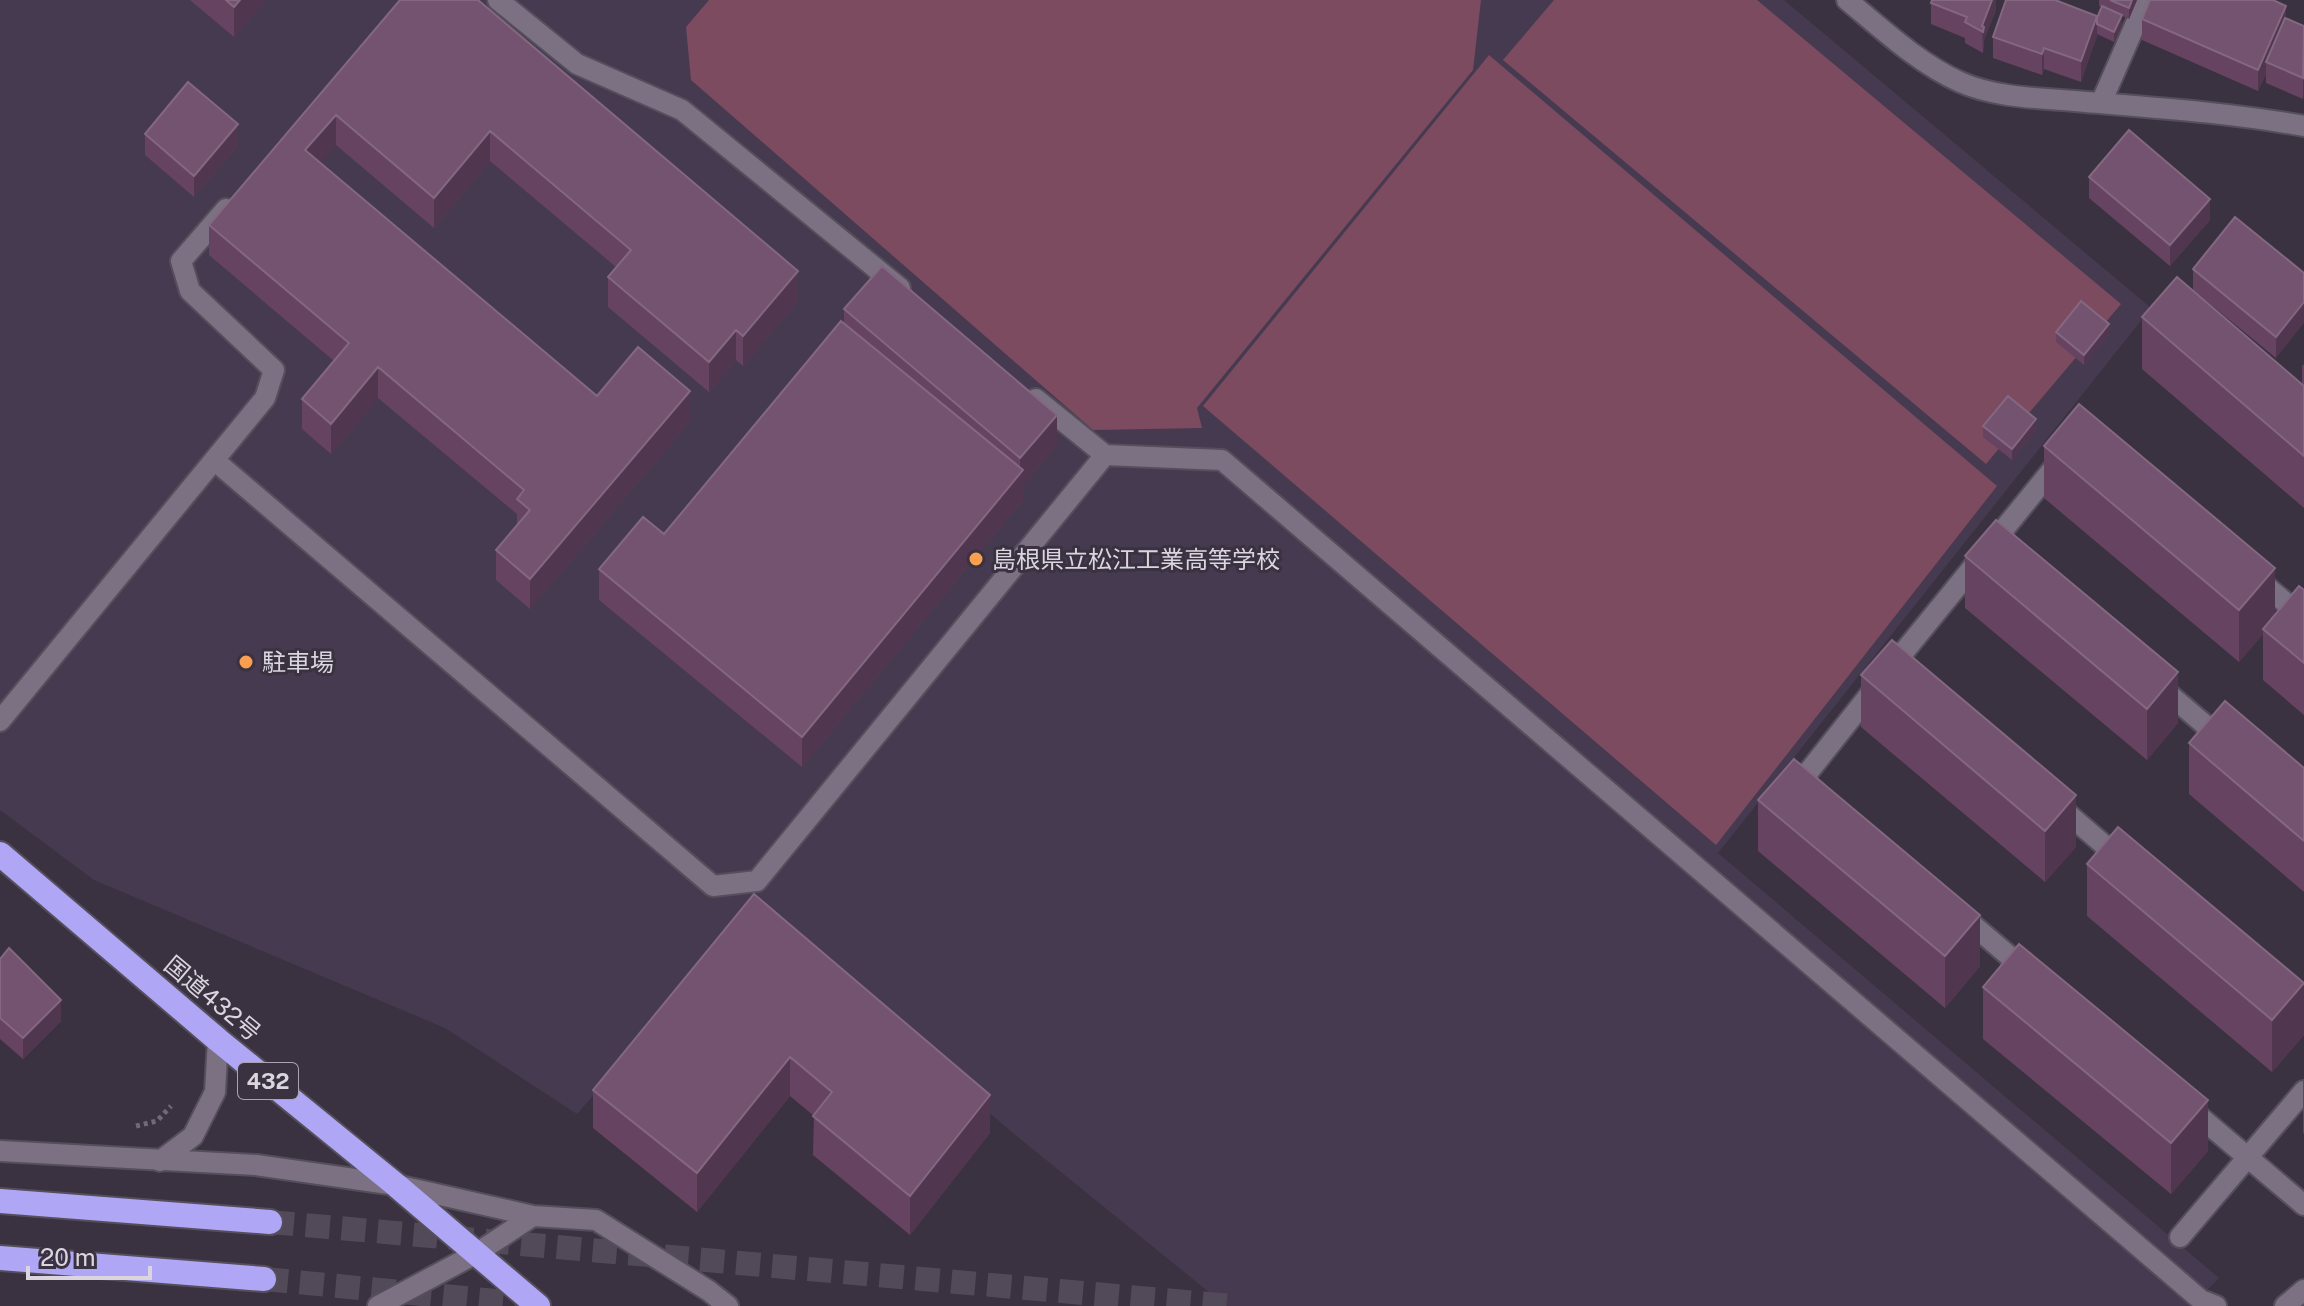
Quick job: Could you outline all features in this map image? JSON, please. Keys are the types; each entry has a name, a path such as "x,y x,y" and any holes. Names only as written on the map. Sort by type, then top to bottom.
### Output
{"highway":[{"name":"国道432号","path":"0,854 538,1306"},
{"path":"0,1201 270,1222"},
{"path":"0,1258 264,1279"}],"street":[{"path":"498,0 577,64 682,110 912,297"},
{"path":"1847,0 1937,70 1963,83 1990,91 2215,113 2304,126"},
{"path":"2101,103 2146,0"},
{"path":"0,721 265,398 274,370 190,291 181,261 243,190"},
{"path":"1020,386 1105,455 1222,460 2201,1300 2216,1306"},
{"path":"1826,801 1802,780 1900,669 1998,549 2076,440"},
{"path":"214,460 713,886 757,881 1105,455"},
{"path":"2244,569 2304,618"},
{"path":"2148,676 2244,757"},
{"path":"2038,788 2135,871"},
{"path":"1947,903 2043,984"},
{"path":"160,1161 193,1136 215,1092 218,1040"},
{"path":"2180,1237 2304,1091"},
{"path":"2175,1096 2304,1205"},
{"path":"0,1151 256,1165 396,1185 533,1216 596,1220 728,1306"},
{"path":"378,1306 477,1253 533,1216"},
{"path":"2285,1306 2304,1290"}],"shaded area":[{"name":"島根県立松江工業高等学校","path":"0,0 1784,0 2151,308 1718,853 2219,1278 2191,1306 1226,1306 1013,1133 752,914 577,1114 445,1028 94,880 0,810"},
{"path":"709,0 1481,0 1473,70 1197,408 1202,428 1093,430 691,80 686,27"},
{"path":"1554,0 1757,0 2121,304 1986,464 1503,60"},
{"path":"1489,55 1997,486 1716,845 1203,406"}],"building":[{"path":"226,0 240,0 234,7"},
{"path":"400,0 478,0 798,271 743,336 736,330 709,362 608,277 631,250 490,131 434,198 336,115 305,150 597,396 638,347 690,391 530,579 496,550 530,510 517,499 524,490 378,367 331,424 302,399 349,343 209,225"},
{"path":"1932,0 1992,0 1982,26 1983,32 1965,22 1967,17 1931,3"},
{"path":"2006,0 2055,0 2097,16 2081,61 2044,48 2042,54 1993,37"},
{"path":"2110,0 2132,0 2129,8"},
{"path":"2150,0 2273,0 2286,6 2258,70 2142,19"},
{"path":"2102,6 2122,15 2114,32 2097,24"},
{"path":"2285,18 2304,26 2303,78 2266,62"},
{"path":"188,82 238,124 194,176 145,134"},
{"path":"2129,130 2210,199 2170,245 2089,177"},
{"path":"2235,217 2304,273 2304,302 2276,337 2193,269"},
{"path":"882,266 1057,415 1020,458 844,309"},
{"path":"2177,277 2304,386 2304,456 2142,317"},
{"path":"2081,301 2109,324 2084,355 2056,332"},
{"path":"841,321 1023,470 802,737 599,569 643,517 664,534"},
{"path":"2008,396 2036,419 2012,449 1983,426"},
{"path":"2079,404 2275,568 2239,610 2044,446"},
{"path":"1996,520 2178,672 2147,709 1965,556"},
{"path":"2299,586 2304,590 2304,663 2263,629"},
{"path":"1892,640 2076,795 2045,831 1861,675"},
{"path":"2225,701 2304,768 2304,841 2189,743"},
{"path":"1794,759 1980,915 1945,956 1758,800"},
{"path":"2118,827 2304,983 2272,1020 2087,864"},
{"path":"754,894 990,1095 910,1196 813,1116 832,1092 790,1057 697,1173 593,1090"},
{"path":"2019,944 2208,1100 2171,1143 1983,987"},
{"path":"9,948 61,1000 23,1038 0,1018 0,959"}],"tunnel":[{"path":"270,1222 1232,1306"},
{"path":"264,1279 548,1306"}],"place":[{"name":"島根県立松江工業高等学校","path":"976,559"},
{"name":"駐車場","path":"246,662"}]}
